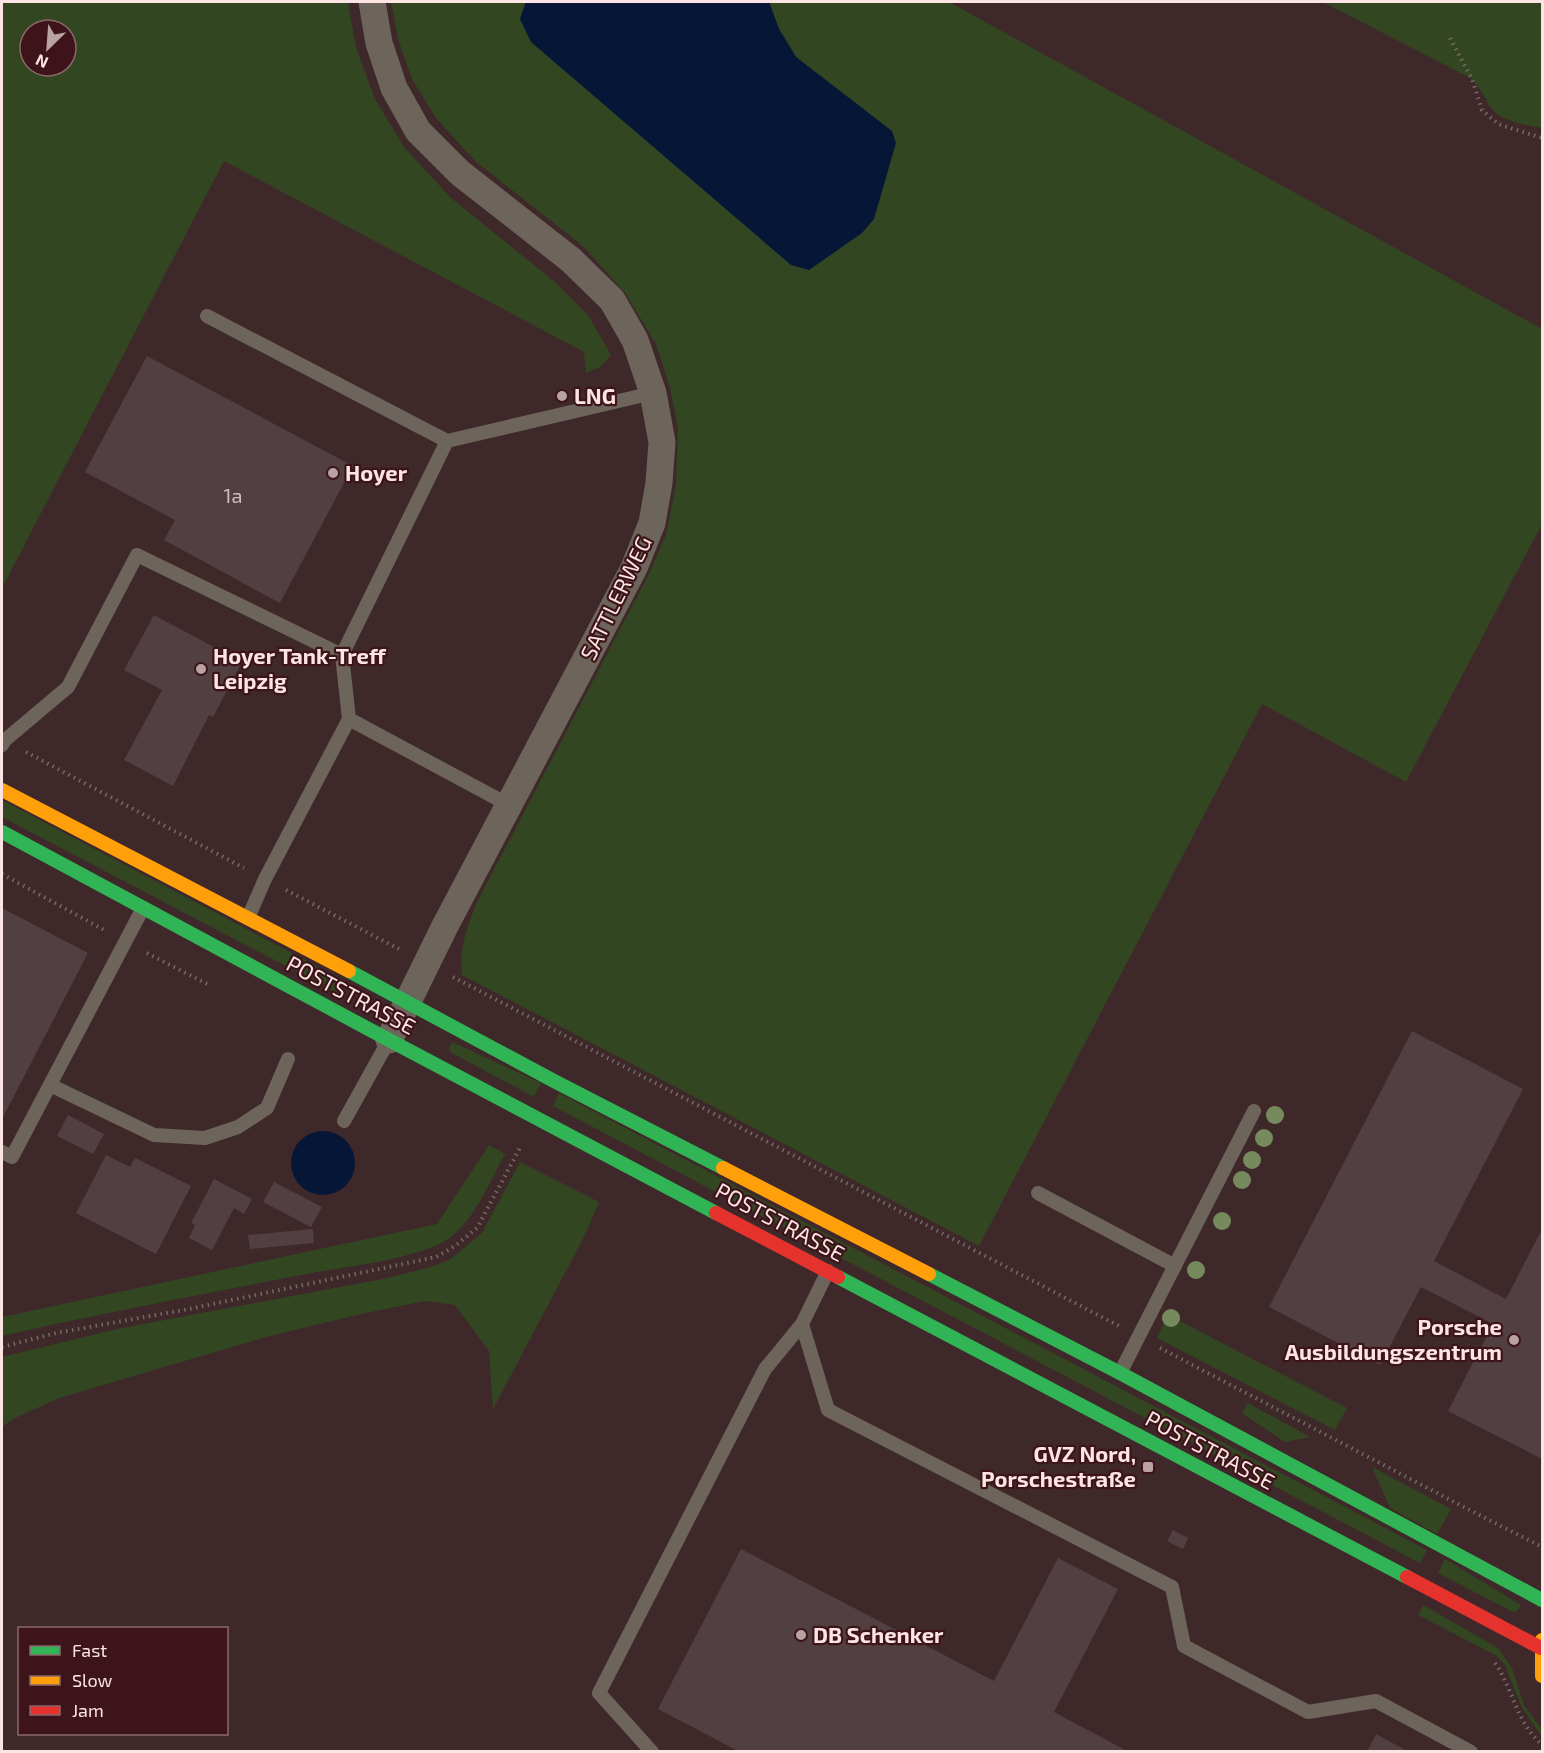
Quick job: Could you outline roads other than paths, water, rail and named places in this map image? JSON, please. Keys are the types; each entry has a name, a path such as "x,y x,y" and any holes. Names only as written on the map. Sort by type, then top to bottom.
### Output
{"street":[{"name":"SATTLERWEG","path":"372,2 379,43 394,88 418,131 460,173 571,260 612,300 635,340 653,393 662,442 659,483 652,523 634,568 388,1040"},
{"name":"POSTSTRASSE","path":"2,790 408,1002 554,1082 1120,1373 1542,1600"},
{"name":"POSTSTRASSE","path":"2,832 388,1040 1542,1644 1542,1676"}],"lane":[{"path":"207,316 447,441 653,393"},
{"path":"248,918 265,879 349,719 342,655 447,441"},
{"path":"2,745 68,687 137,555 342,655"},
{"path":"349,719 509,805"},
{"path":"2,1152 12,1158 142,908"},
{"path":"344,1121 388,1040"},
{"path":"50,1085 154,1136 205,1138 238,1127 267,1108 288,1059"},
{"path":"1120,1373 1254,1110"},
{"path":"1038,1193 1175,1266"},
{"path":"652,1752 598,1693 765,1369 802,1324 828,1271"},
{"path":"802,1324 828,1410 1172,1587 1184,1646 1308,1712 1376,1701 1471,1752"}],"water":[{"path":"526,2 769,2 779,29 796,57 892,131 896,143 874,219 862,233 809,270 791,265 531,42 520,19"},
{"path":"317,1131 329,1131 346,1140 353,1151 355,1163 353,1175 346,1186 329,1195 317,1195 305,1190 296,1181 291,1169 291,1157 296,1145 305,1136"}],"place":[{"name":"LNG","path":"562,396"},
{"name":"Hoyer","path":"333,473"},
{"name":"Hoyer Tank-Treff Leipzig","path":"201,669"},
{"name":"Porsche Ausbildungszentrum","path":"1514,1340"},
{"name":"GVZ Nord, Porschestraße","path":"1148,1467"},
{"name":"DB Schenker","path":"801,1635"}]}
